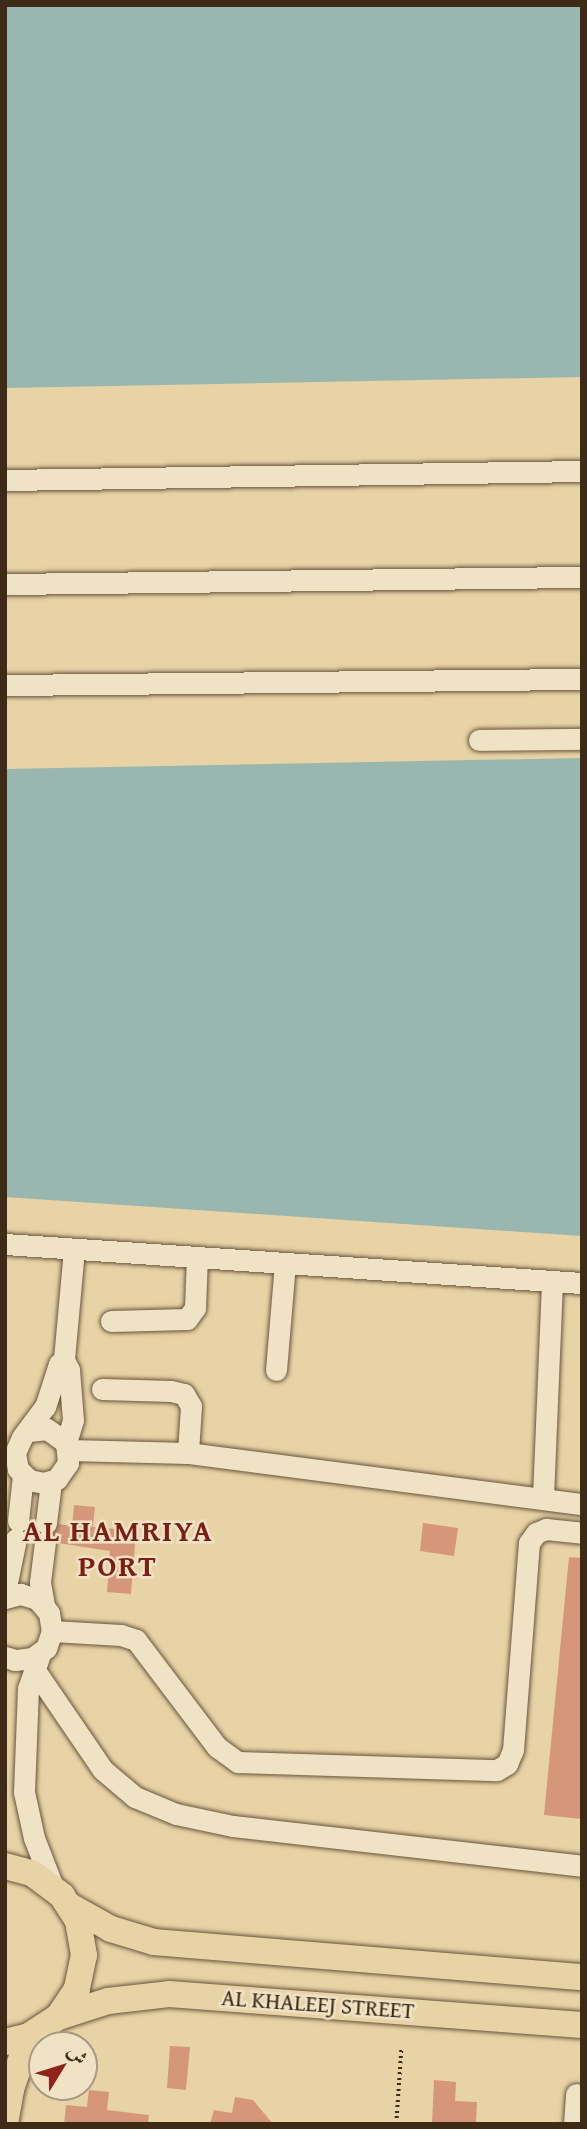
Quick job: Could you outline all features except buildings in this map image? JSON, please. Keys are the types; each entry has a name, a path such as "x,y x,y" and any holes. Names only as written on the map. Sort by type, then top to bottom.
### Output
{"main road":[{"name":"AL KHALEEJ STREET","path":"5,1866 32,1873 111,1929 154,1942 582,1976"},
{"path":"5,2124 17,2039 58,2017 69,2004 82,1972 82,1938 61,1896"},
{"name":"AL KHALEEJ STREET","path":"58,2017 108,2001 169,1994 582,2025"}],"lane":[{"path":"5,480 582,471"},
{"path":"5,584 582,577"},
{"path":"5,685 582,679"},
{"path":"479,740 582,739"},
{"path":"5,1244 582,1283"},
{"path":"15,1466 36,1482 51,1482 66,1469 67,1446 73,1420 69,1370 64,1359 74,1249"},
{"path":"111,1321 187,1319 195,1308 197,1257"},
{"path":"276,1370 285,1263"},
{"path":"543,1497 552,1281"},
{"path":"5,1592 17,1530 17,1444 46,1407 59,1364 64,1359"},
{"path":"102,1389 171,1391 184,1394 191,1406 188,1453"},
{"path":"29,1432 47,1429 67,1446 188,1453 582,1504"},
{"path":"51,1482 40,1582 44,1605 52,1622 52,1631 46,1648 37,1661 28,1688 24,1791 34,1838 61,1896"},
{"path":"52,1631 121,1635 136,1640 218,1747 238,1762 497,1770 507,1764 513,1751 529,1543 536,1533 546,1529 582,1533"},
{"path":"5,1598 29,1596 44,1605"},
{"path":"5,1657 37,1661"},
{"path":"37,1661 82,1744 103,1770 135,1797 176,1814 233,1826 582,1866"},
{"path":"574,2124 576,2094"}],"path":[{"path":"396,2124 401,2050"}],"water":[{"path":"5,5 582,5 582,377 5,388"},
{"path":"582,758 582,1236 5,1197 5,769"}],"district":[{"name":"AL HAMRIYA PORT","path":"118,1547"}]}
